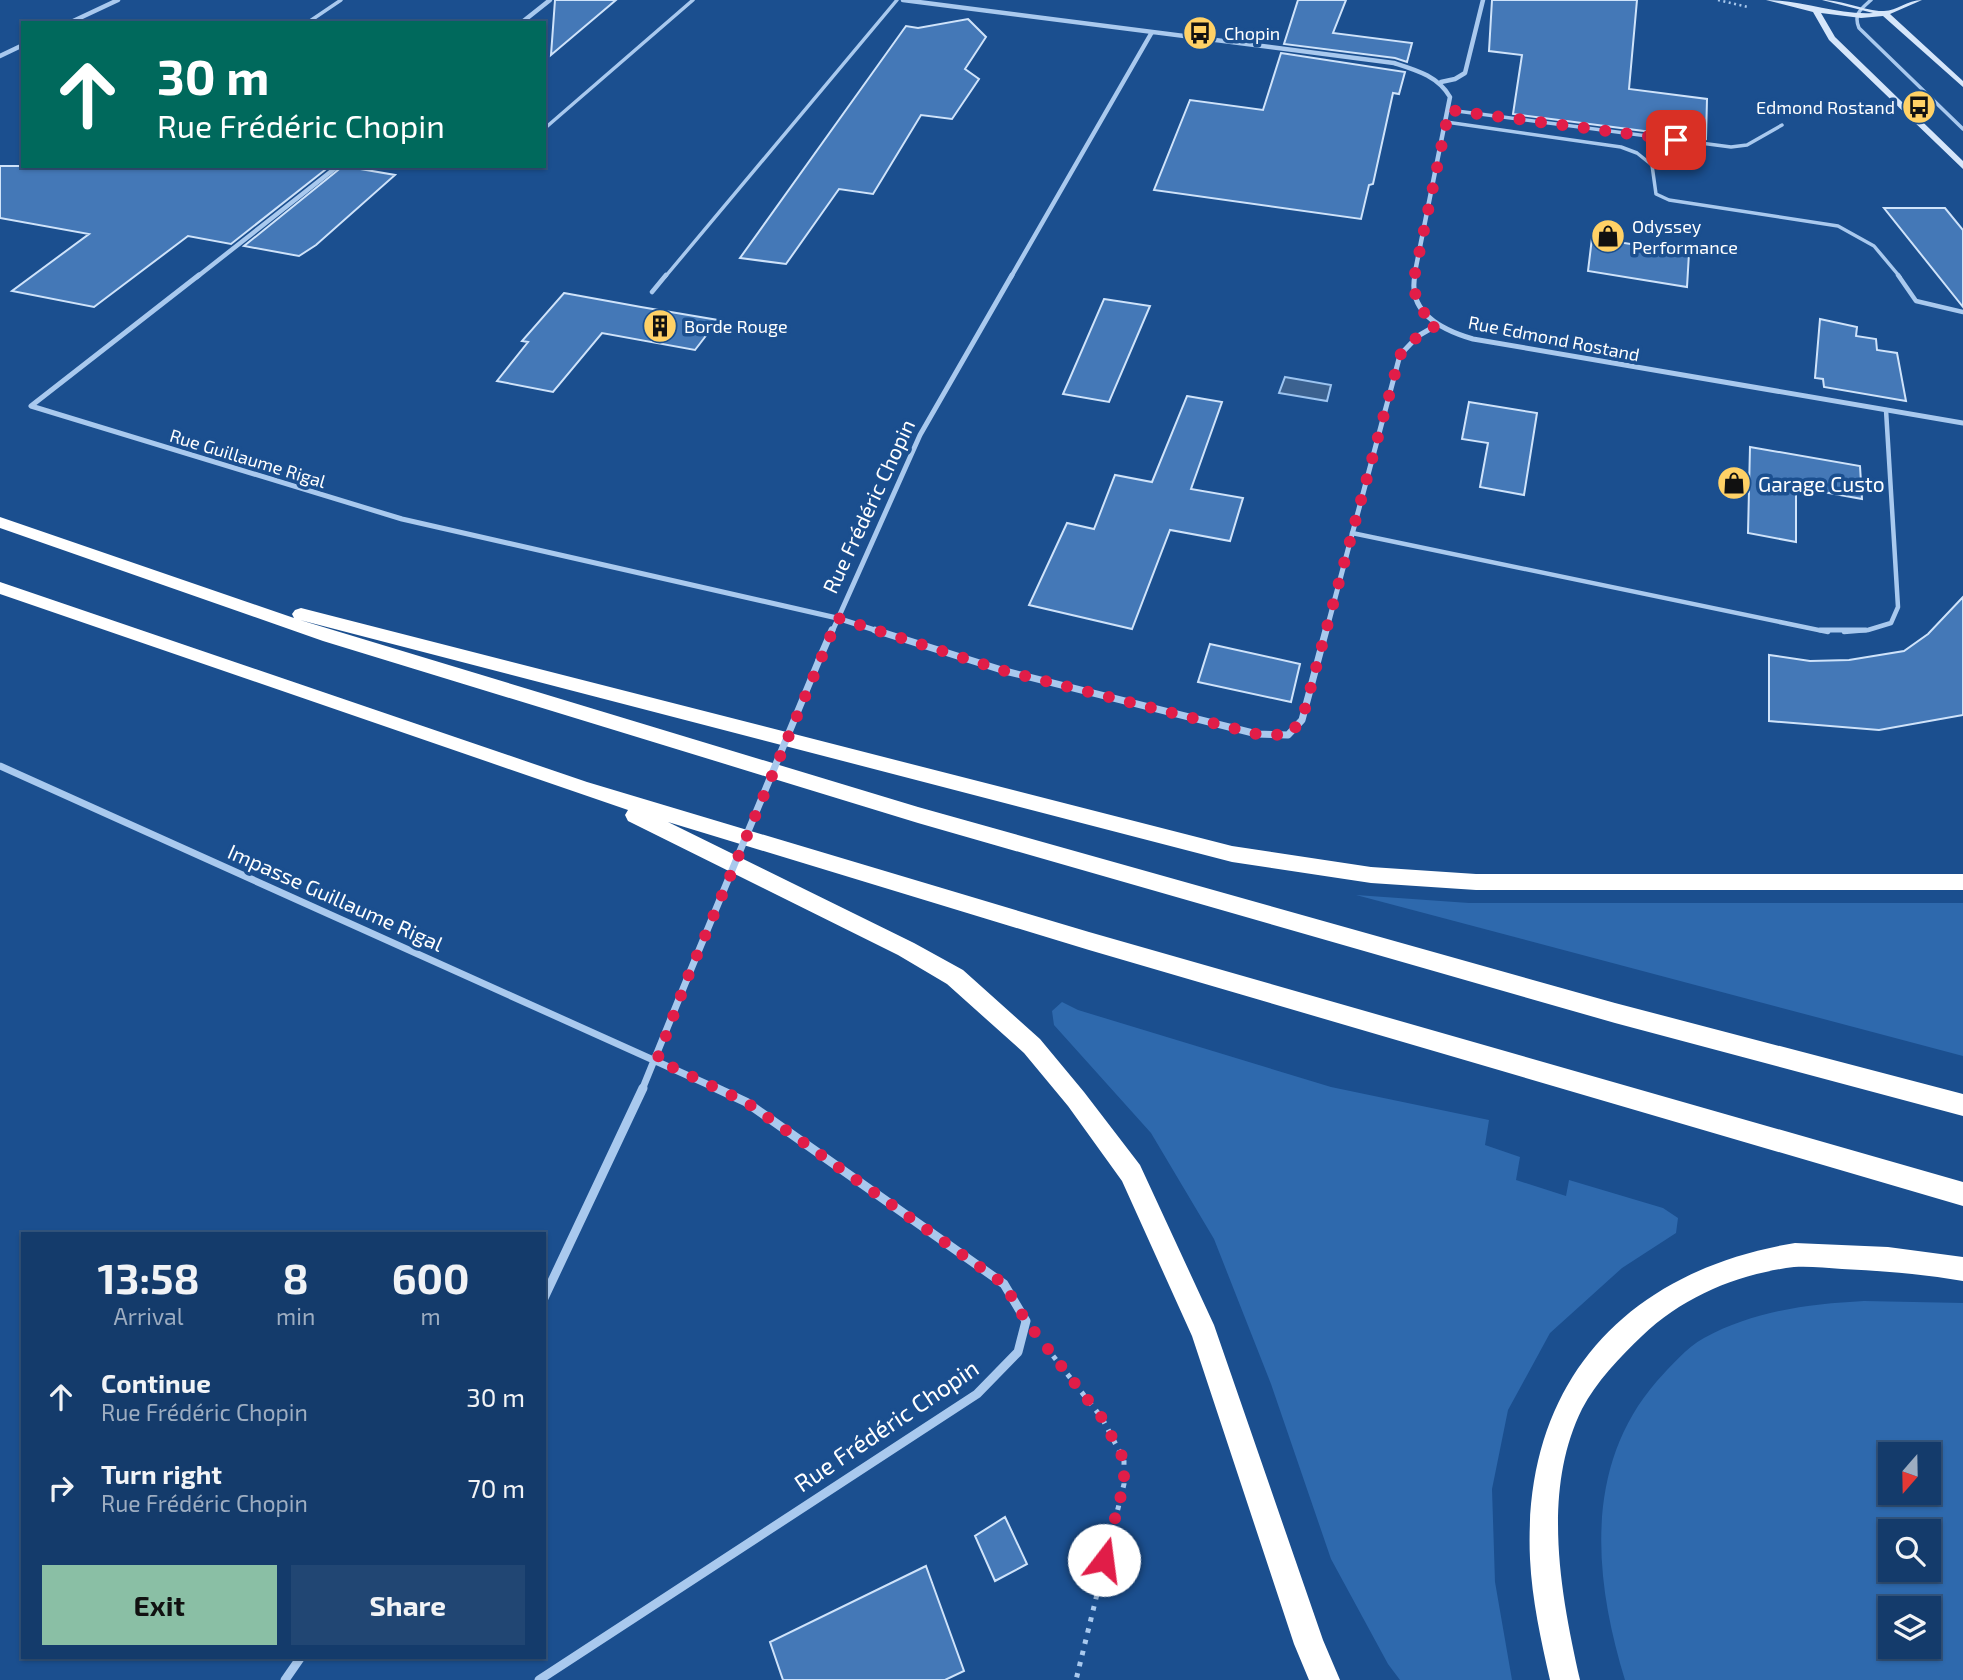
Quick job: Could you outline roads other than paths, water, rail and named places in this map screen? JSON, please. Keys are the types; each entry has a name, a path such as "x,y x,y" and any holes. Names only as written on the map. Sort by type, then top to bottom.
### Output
{"highway":[{"path":"0,522 343,641 918,815 1615,1013 1963,1105"},
{"path":"153,575 1232,854 1371,875 1476,882 1963,882"},
{"path":"0,588 581,788 1089,941 1963,1194"},
{"path":"581,788 906,948 955,977 994,1010 1041,1057 1131,1173 1205,1334 1309,1644 1325,1680"},
{"path":"1565,1680 1548,1600 1544,1540 1556,1441 1572,1402 1614,1344 1644,1313 1711,1276 1746,1264 1797,1255 1910,1259 1963,1269"}],"main road":[{"path":"1770,0 1816,11 1885,14 1918,0"},
{"path":"1816,11 1824,0 1858,11"},
{"path":"1816,11 1832,38 1963,166"},
{"path":"1885,14 1963,85"}],"street":[{"path":"73,21 116,0"},
{"path":"524,21 550,0"},
{"path":"903,0 1394,63 1422,71 1441,82 1455,79 1465,73 1483,0"},
{"name":"Rue Frédéric Chopin","path":"546,1294 615,1155 657,1060 687,979 820,660 920,435 1152,32"},
{"path":"0,55 21,46"},
{"name":"Rue Edmond Rostand","path":"1441,82 1450,97 1449,110 1413,283 1418,307 1437,325 1465,338 1511,348 1963,423"},
{"name":"Rue Guillaume Rigal","path":"335,168 31,407 402,519 838,618"},
{"path":"838,618 1005,671 1257,734 1288,735 1302,720 1400,355 1418,336 1437,325"},
{"name":"Impasse Guillaume Rigal","path":"0,766 657,1060"},
{"name":"Rue Frédéric Chopin","path":"538,1680 977,1394 1018,1352 1026,1321 1004,1284 993,1276 746,1102 657,1060"},
{"path":"285,1680 300,1659"}],"lane":[{"path":"310,21 341,0"},
{"path":"546,126 693,0"},
{"path":"652,292 897,0"},
{"path":"1871,0 1858,11 1858,25 1866,37 1963,129"},
{"path":"1449,110 1731,147 1747,145 1782,125"},
{"path":"1446,122 1621,147 1637,153 1652,165 1656,194 1669,200 1838,226 1857,232 1872,242 1916,301 1963,312"},
{"path":"1352,533 1829,632 1858,633 1877,629 1891,623 1898,607 1886,410"}],"place":[{"name":"Chopin","path":"1200,33"},
{"name":"Edmond Rostand","path":"1919,107"},
{"name":"Odyssey Performance","path":"1608,236"},
{"name":"Borde Rouge","path":"660,326"},
{"name":"Garage Custo","path":"1734,483"}]}
